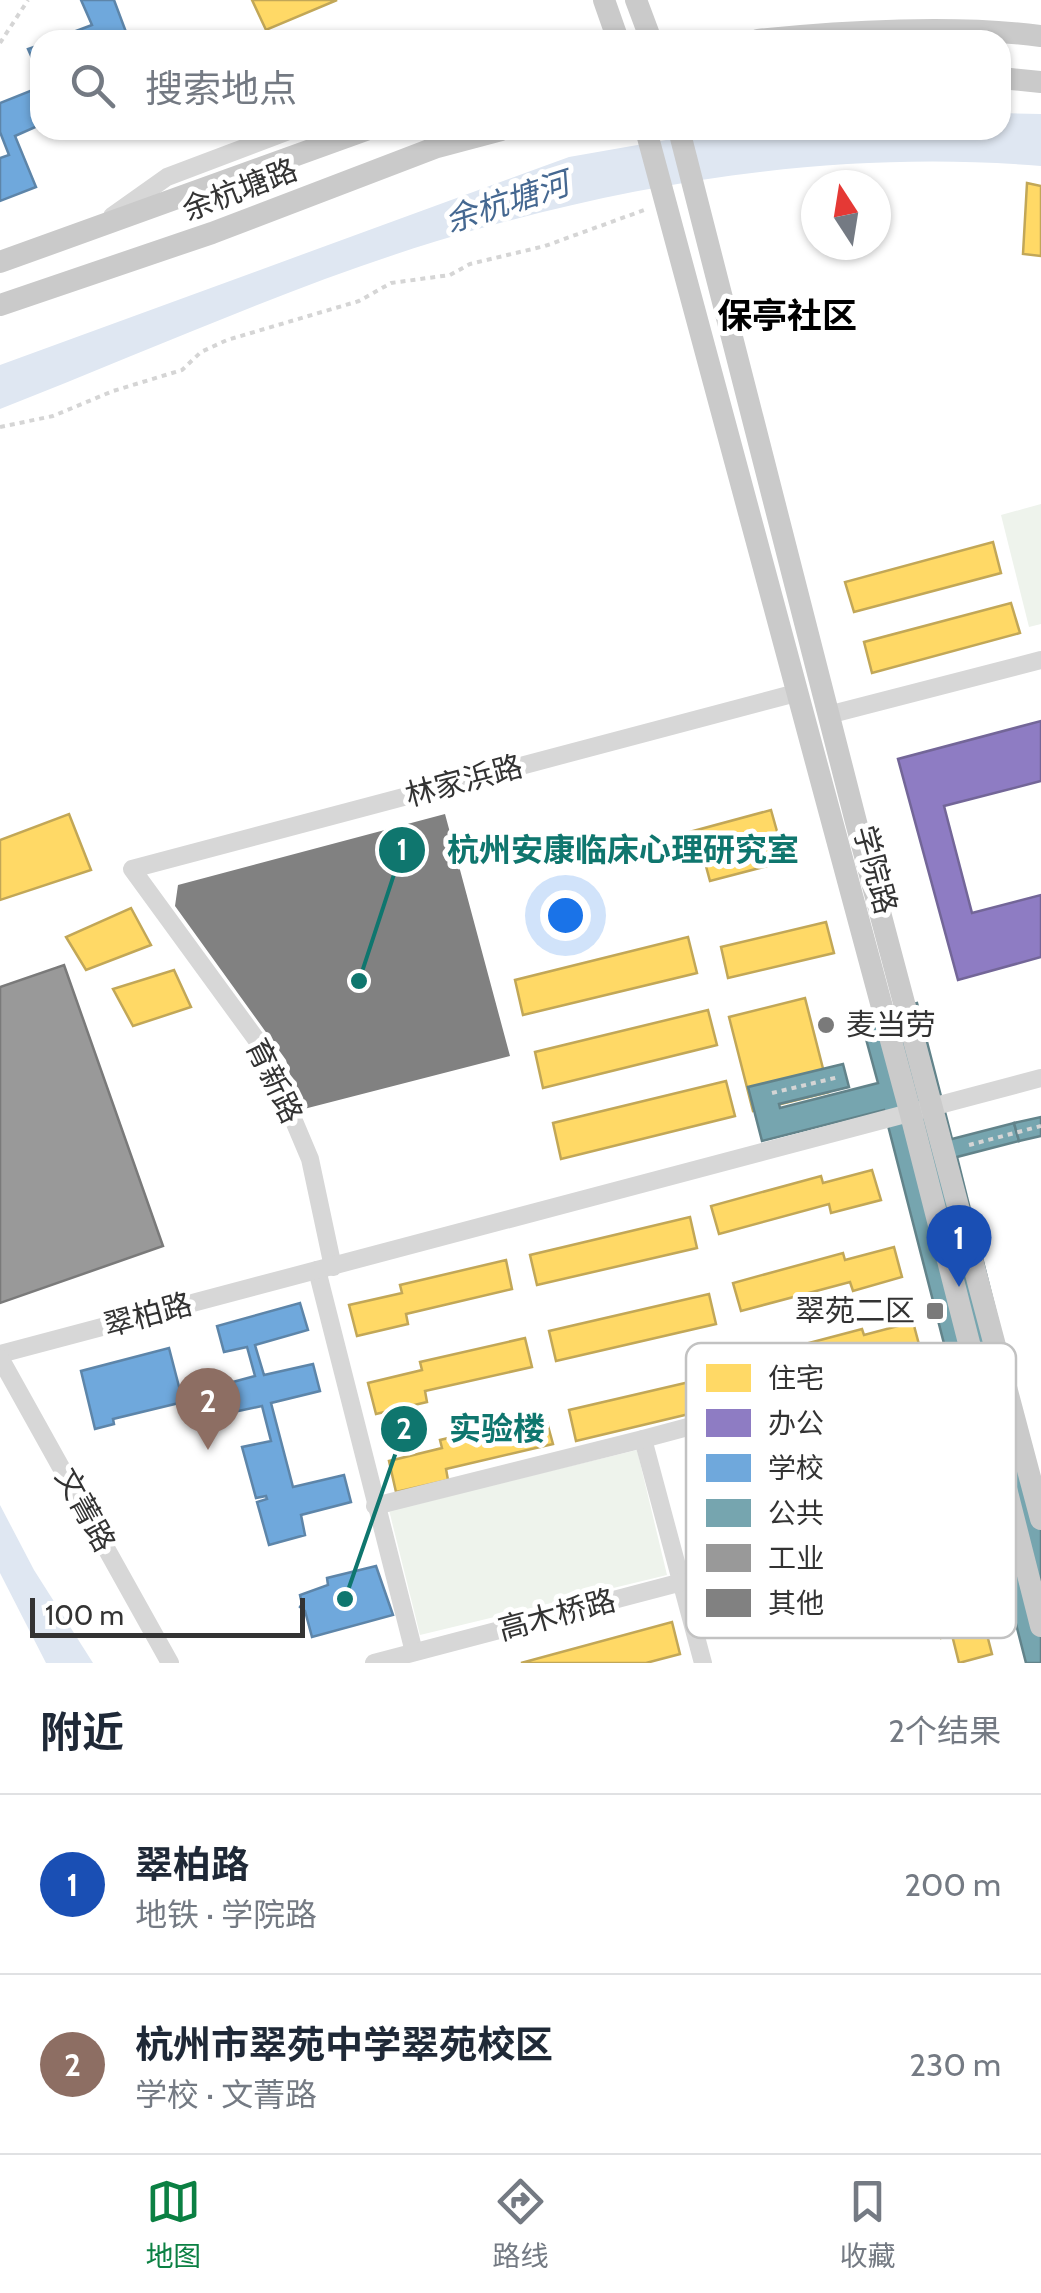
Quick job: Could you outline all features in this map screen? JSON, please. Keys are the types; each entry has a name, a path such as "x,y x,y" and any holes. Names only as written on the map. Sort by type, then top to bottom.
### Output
{"main road":[{"path":"604,0 614,30"},
{"path":"636,0 647,30"},
{"path":"1011,35 1041,36"},
{"path":"1011,79 1041,82"},
{"name":"余杭塘路","path":"0,262 338,140"},
{"name":"余杭塘路","path":"0,305 212,233 463,140"},
{"name":"学院路","path":"649,140 796,693 989,1343"},
{"name":"学院路","path":"682,140 828,715 921,1109 971,1343"},
{"name":"学院路","path":"1016,1434 1041,1519"},
{"name":"学院路","path":"1016,1526 1041,1626"}],"street":[{"path":"95,228 167,177 265,140"},
{"path":"828,715 1041,660"},
{"name":"林家浜路","path":"132,868 796,693"},
{"name":"育新路","path":"132,868 264,1050 310,1159 325,1269 375,1506 414,1652"},
{"name":"翠柏路","path":"0,1356 1041,1078"},
{"name":"文菁路","path":"0,1356 170,1663"},
{"path":"375,1506 686,1427"},
{"path":"643,1439 686,1597"},
{"name":"高木桥路","path":"374,1663 682,1582"},
{"path":"697,1638 703,1663"}],"path":[{"path":"0,43 28,0"},
{"path":"0,427 53,416 113,391 182,370 201,352 227,340 359,301 391,283 450,275 470,264 578,235 645,210 664,198"},
{"path":"772,1093 839,1077"},
{"path":"969,1144 1041,1126"}],"shaded area":[{"path":"1041,504 1041,624 1029,627 1001,515"},
{"path":"637,1450 667,1575 420,1635 389,1510"}],"water":[{"name":"余杭塘河","path":"1011,113 1041,114 1041,166 888,162 812,167 736,175 585,202 381,259 271,299 0,409 0,365 569,157 666,140 1011,140"},
{"path":"0,1505 34,1570 93,1663 46,1663 0,1573"}],"building: 住宅":[{"path":"252,0 337,0 266,30"},
{"path":"1027,183 1041,186 1041,256 1023,254"},
{"path":"993,542 1001,573 854,612 845,582"},
{"path":"1011,603 1020,633 872,673 864,642"},
{"path":"771,810 780,842 770,844 775,864 710,881 704,859 694,861 686,833"},
{"path":"69,814 91,870 0,900 0,840"},
{"path":"131,908 151,945 86,970 66,937"},
{"path":"826,922 834,953 728,978 721,947"},
{"path":"688,937 697,973 523,1015 515,980"},
{"path":"174,970 191,1007 133,1026 113,989"},
{"path":"805,998 829,1092 753,1111 729,1017"},
{"path":"708,1010 717,1045 543,1088 535,1052"},
{"path":"726,1081 735,1116 561,1159 553,1123"},
{"path":"872,1170 881,1200 831,1213 829,1204 719,1234 711,1206 821,1176 823,1183"},
{"path":"690,1217 697,1248 537,1285 530,1255"},
{"path":"894,1247 902,1277 853,1291 850,1282 741,1311 733,1283 843,1253 845,1260"},
{"path":"506,1260 512,1289 406,1314 408,1324 357,1336 349,1305 402,1293 400,1285"},
{"path":"709,1294 716,1324 556,1361 549,1331"},
{"path":"913,1322 919,1343 809,1343 862,1329 864,1335"},
{"path":"525,1338 532,1367 425,1391 427,1402 376,1414 368,1383 422,1370 420,1362"},
{"path":"686,1383 686,1415 576,1441 569,1410"},
{"path":"545,1415 553,1444 446,1469 448,1480 396,1492 389,1461 442,1448 440,1440"},
{"path":"672,1622 680,1654 646,1663 521,1663"},
{"path":"953,1638 988,1638 992,1654 959,1663"}],"building: 办公":[{"path":"1041,721 1041,781 944,806 972,913 1041,895 1041,957 958,980 898,759"}],"building: 学校":[{"path":"81,0 114,0 125,30 79,30 92,25"},
{"path":"30,91 30,129 15,136 36,187 0,201 0,158 9,155 0,132 0,103"},
{"path":"300,1303 308,1330 255,1345 264,1375 313,1364 320,1391 271,1403 293,1487 344,1475 351,1502 301,1515 305,1535 269,1545 257,1502 267,1499 256,1498 242,1447 271,1441 262,1406 229,1413 222,1385 255,1376 247,1347 224,1352 217,1326"},
{"path":"169,1348 183,1402 113,1419 114,1424 95,1429 81,1371"},
{"path":"376,1566 393,1615 312,1637 305,1611 300,1607 300,1595 328,1585 327,1578"}],"building: 公共":[{"path":"917,1003 952,1139 1014,1123 1019,1141 957,1157 1003,1343 944,1343 884,1110 762,1141 748,1087 843,1064 849,1087 779,1104 780,1108 878,1083 860,1017"},
{"path":"1041,1117 1041,1136 1019,1141 1014,1123"},
{"path":"1016,1394 1041,1495 1041,1663 1026,1663 1016,1624"}],"building: 工业":[{"path":"64,965 163,1246 0,1303 0,987"}],"building: 其他":[{"path":"445,814 510,1056 300,1110 286,1060 175,906 178,885"}],"place":[{"name":"杭州安康临床心理研究室","path":"359,981"},
{"name":"麦当劳","path":"826,1025"},
{"name":"翠柏路","path":"959,1287"},
{"name":"翠苑二区","path":"935,1311"},
{"name":"杭州市翠苑中学翠苑校区","path":"208,1450"},
{"name":"实验楼","path":"345,1599"}],"district":[{"name":"保亭社区","path":"787,316"}]}
